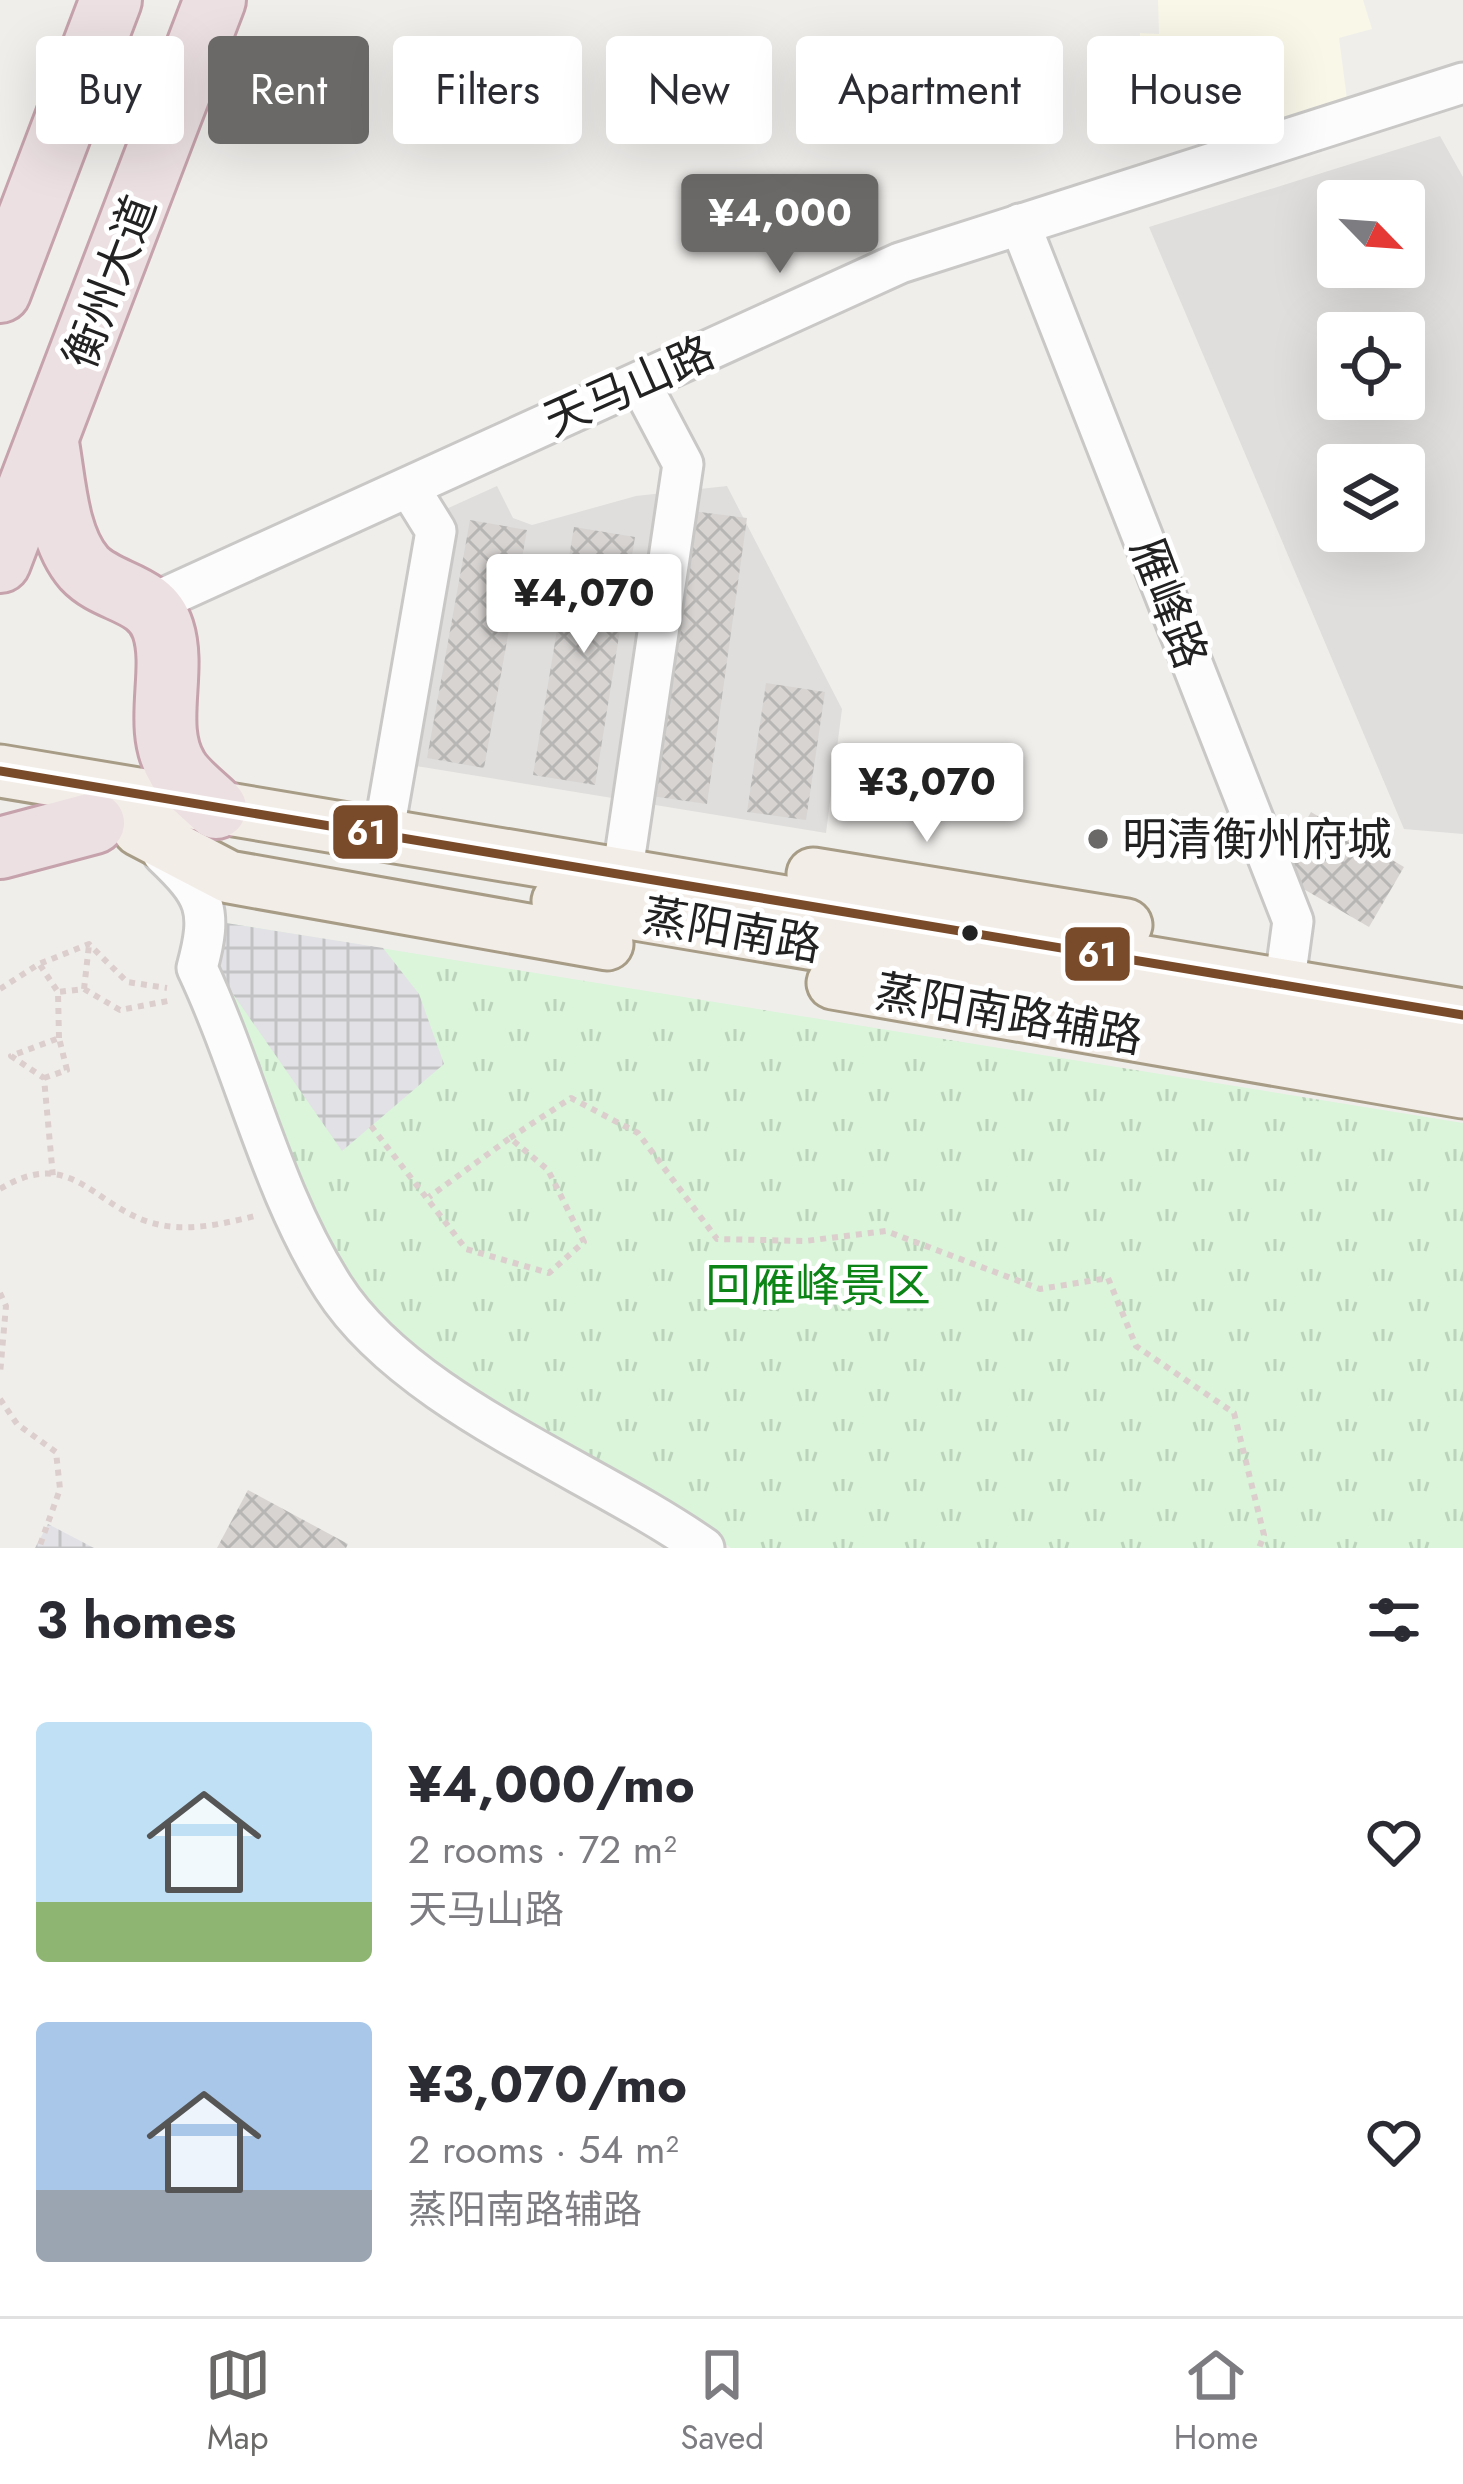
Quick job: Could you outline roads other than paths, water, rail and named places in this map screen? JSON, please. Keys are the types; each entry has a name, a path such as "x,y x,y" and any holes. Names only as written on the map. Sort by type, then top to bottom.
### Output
{"highway":[{"path":"0,292 111,0"},
{"name":"衡州大道","path":"0,562 215,0"},
{"path":"48,443 62,521 81,565 100,582 156,615 169,744 176,767 216,808"},
{"path":"0,848 116,827"}],"main road":[{"name":"蒸阳南路","path":"0,772 383,836 624,862 1286,970 1463,1015"},
{"name":"蒸阳南路","path":"0,813 116,827 1463,1054"},
{"name":"蒸阳南路辅路","path":"116,827 229,877 1463,1092"},
{"path":"1286,970 1463,986"}],"street":[{"name":"天马山路","path":"156,615 418,502 911,272 1022,229 1463,83"},
{"name":"天马山路","path":"156,615 900,262 1463,96"},
{"name":"雁峰路","path":"1022,229 1293,920 1286,970"},
{"path":"624,862 683,464 646,394"},
{"path":"383,836 436,531 418,502"},
{"path":"116,827 201,890 207,931 197,968 292,1207 336,1292 427,1383 654,1513 704,1548"}],"place":[{"name":"明清衡州府城","path":"1098,839"}],"park label":[{"name":"回雁峰景区","path":"818,1285"}]}
